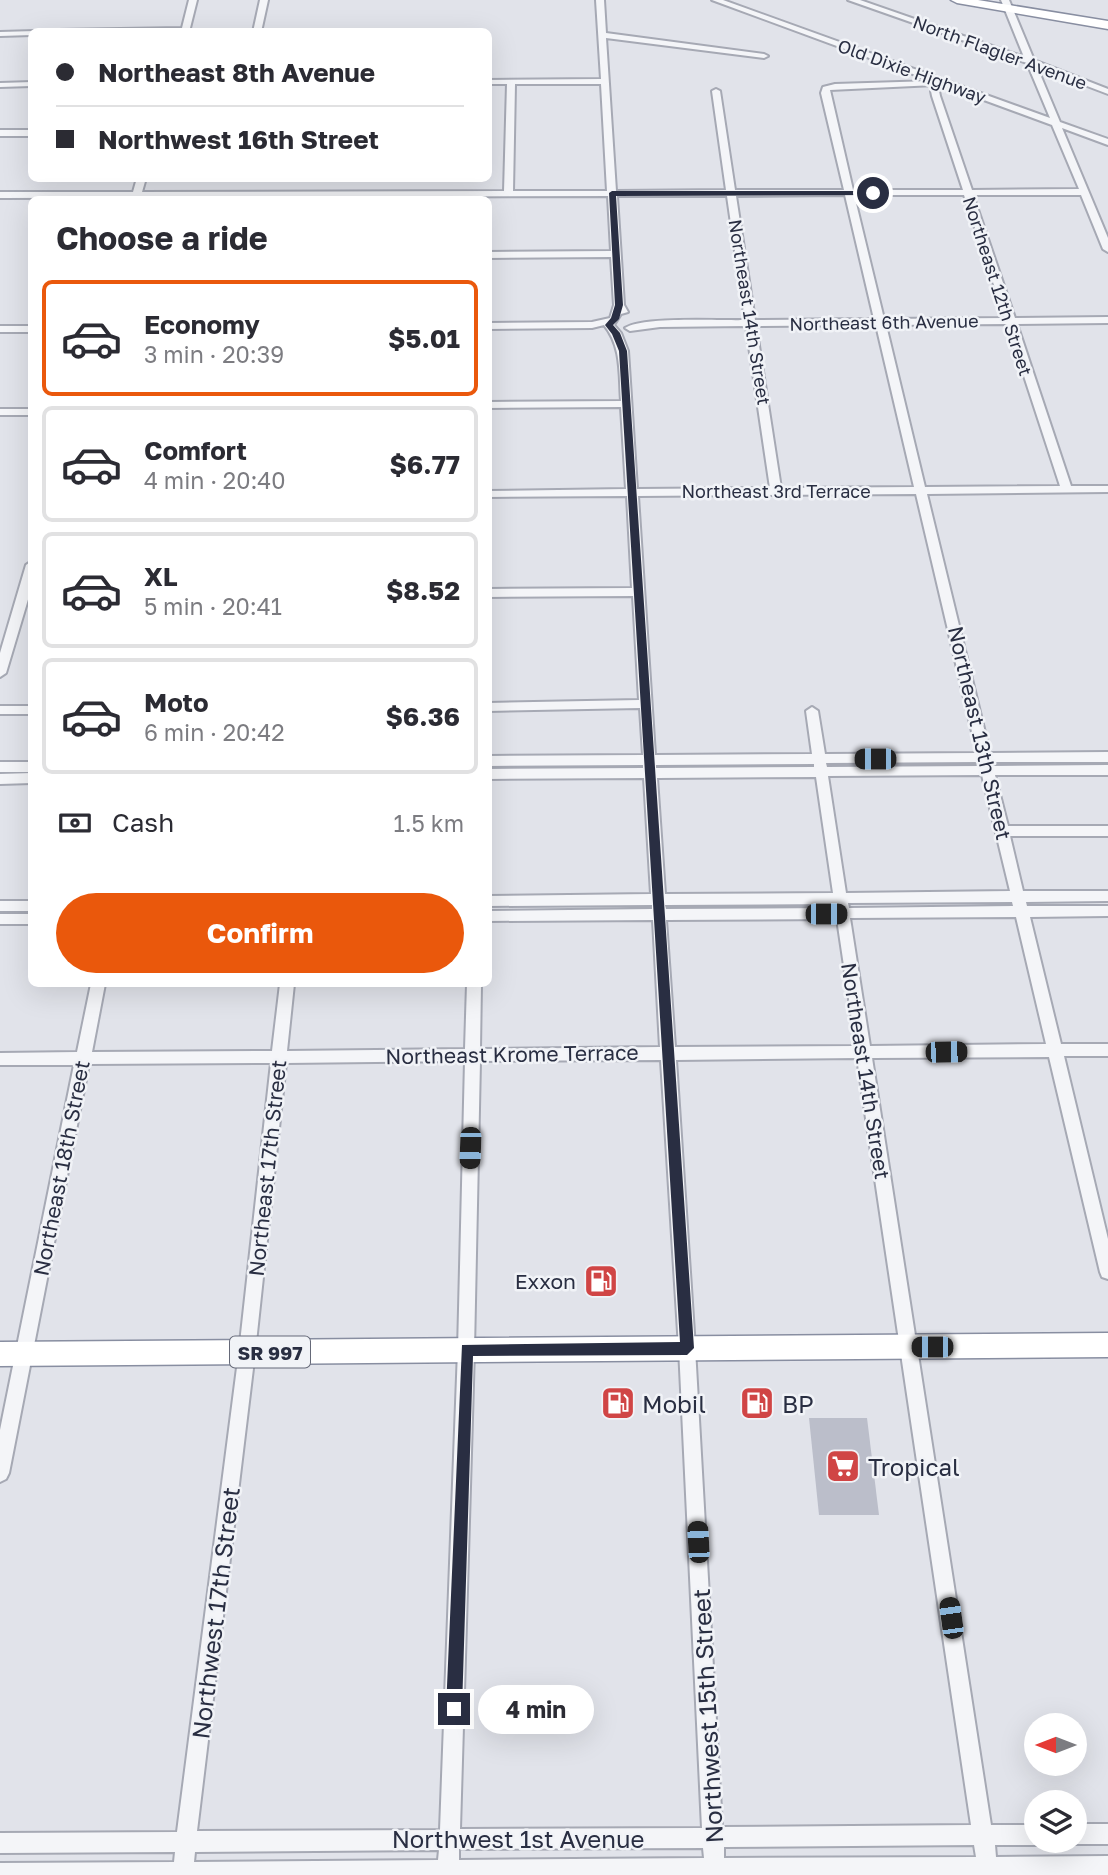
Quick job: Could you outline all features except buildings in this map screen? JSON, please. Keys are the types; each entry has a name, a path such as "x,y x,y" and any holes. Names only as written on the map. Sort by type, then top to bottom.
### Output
{"highway":[{"path":"957,0 1004,2 1108,18"},
{"path":"1004,2 1108,25"},
{"name":"SR 997","path":"0,1354 1108,1345"}],"street":[{"path":"186,28 193,0"},
{"path":"258,28 264,0"},
{"path":"600,0 619,305 613,324 623,351"},
{"name":"Old Dixie Highway","path":"716,0 1108,142"},
{"name":"North Flagler Avenue","path":"857,1 1108,92"},
{"path":"1004,2 1108,249"},
{"path":"0,34 28,33"},
{"path":"602,35 764,56"},
{"path":"492,82 604,81"},
{"path":"509,193 511,82"},
{"name":"Northeast 13th Street","path":"941,82 826,89 1108,1272"},
{"name":"Northeast 12th Street","path":"941,82 935,91 936,96 1066,490"},
{"path":"0,85 28,84"},
{"name":"Northeast 14th Street","path":"716,91 776,491"},
{"path":"0,133 28,133"},
{"path":"1064,142 1090,136"},
{"path":"136,194 140,182"},
{"path":"231,194 233,182"},
{"path":"322,194 324,182"},
{"path":"0,195 378,196 416,190 732,194 1084,192"},
{"path":"492,255 616,254"},
{"path":"619,305 629,324 623,351"},
{"name":"Northeast 6th Avenue","path":"613,324 1108,320"},
{"path":"492,326 613,324"},
{"path":"0,329 28,329"},
{"name":"Northwest 15th Street","path":"623,351 687,1348 714,1872"},
{"path":"492,405 626,404"},
{"path":"0,412 28,412"},
{"name":"Northeast 3rd Terrace","path":"492,494 1108,489"},
{"path":"0,673 28,578"},
{"path":"492,593 638,592"},
{"path":"492,707 645,704"},
{"path":"0,710 28,710"},
{"name":"Northeast 14th Street","path":"812,711 988,1870"},
{"path":"988,765 1108,757"},
{"path":"492,761 649,766 988,765 1108,770"},
{"path":"492,774 649,766"},
{"path":"0,767 28,767"},
{"path":"0,779 28,778"},
{"path":"1003,831 1108,831"},
{"path":"1021,905 1108,896"},
{"path":"492,901 658,907 1021,905 1108,911"},
{"path":"0,906 28,906"},
{"path":"492,916 658,907"},
{"path":"0,919 28,919"},
{"name":"Northeast 18th Street","path":"0,1473 97,987"},
{"name":"Northeast 17th Street","path":"247,1352 286,987"},
{"path":"449,1873 466,1350 474,987"},
{"name":"Northeast Krome Terrace","path":"0,1059 1108,1050"},
{"name":"Northwest 17th Street","path":"182,1874 247,1352"},
{"path":"1087,1834 1108,1834"},
{"name":"Northwest 1st Avenue","path":"0,1843 1024,1835"},
{"name":"Northwest 1st Avenue","path":"0,1873 714,1872 988,1870 1108,1866"}],"place":[{"name":"Exxon","path":"601,1281"},
{"name":"Mobil","path":"618,1403"},
{"name":"BP","path":"757,1403"},
{"name":"Tropical","path":"843,1466"}],"route":[{"path":"454,1709 466,1350 687,1348 623,351 616,333 609,325 615,319 619,305 612,193 873,193"}]}
